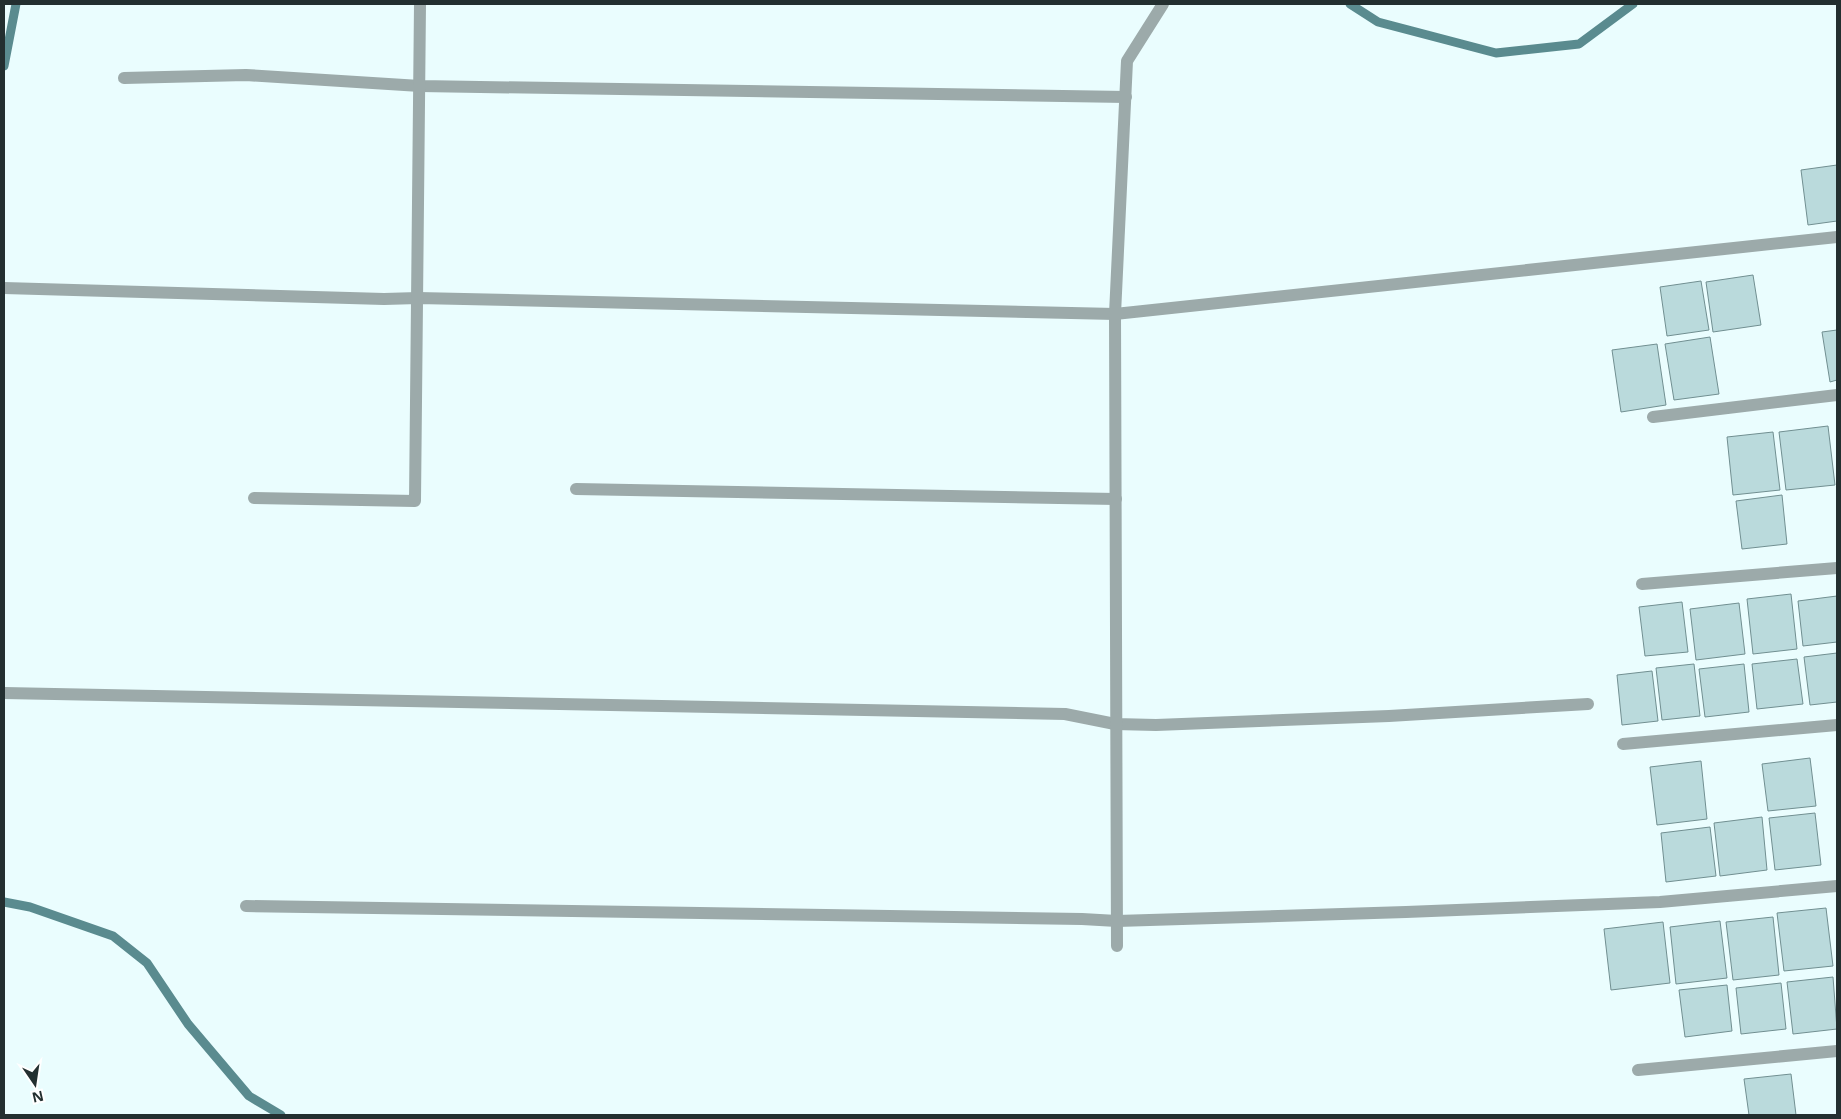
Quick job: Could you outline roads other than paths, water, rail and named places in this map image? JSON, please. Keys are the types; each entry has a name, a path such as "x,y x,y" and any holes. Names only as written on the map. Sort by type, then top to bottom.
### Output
{"street":[{"path":"254,498 415,501 420,4"},
{"path":"1117,946 1114,314 1127,61 1162,4"},
{"path":"124,78 246,75 420,86 1126,97"},
{"path":"4,288 384,299 418,298 1114,314 1837,237"},
{"path":"1653,417 1837,395"},
{"path":"576,488 1116,499"},
{"path":"1642,584 1837,568"},
{"path":"4,693 1065,714 1115,724 1156,725 1389,716 1588,704"},
{"path":"1624,744 1837,724"},
{"path":"246,906 1062,918 1117,921 1396,913 1660,902 1837,886"},
{"path":"1638,1070 1837,1051"}],"waterway":[{"path":"4,66 16,4"},
{"path":"1350,4 1378,22 1496,53 1579,44 1633,4"},
{"path":"4,902 30,907 113,936 147,963 188,1024 249,1096 281,1115"}]}
